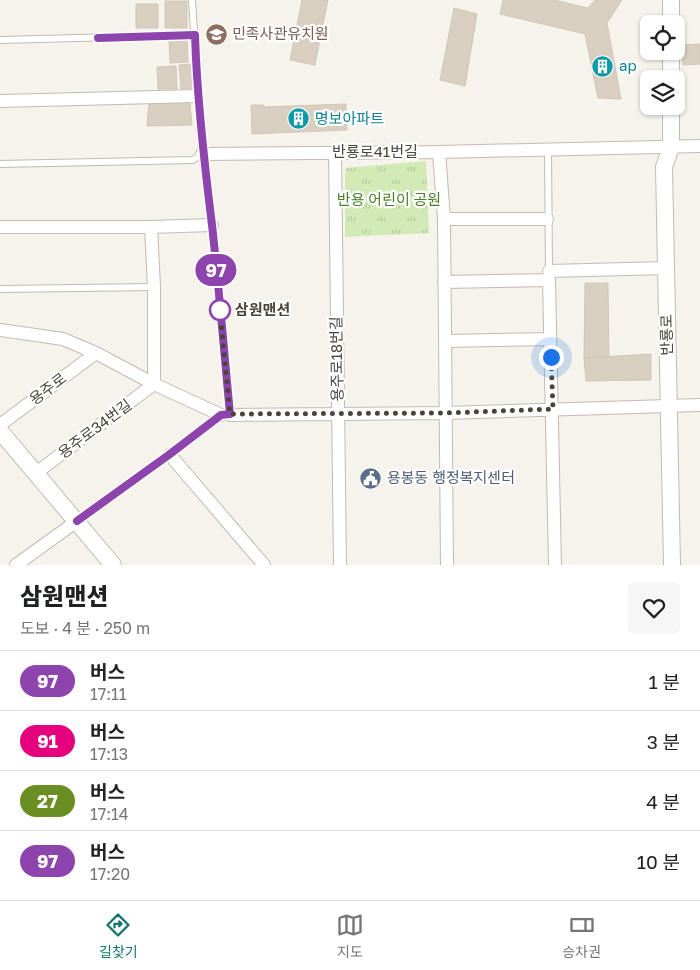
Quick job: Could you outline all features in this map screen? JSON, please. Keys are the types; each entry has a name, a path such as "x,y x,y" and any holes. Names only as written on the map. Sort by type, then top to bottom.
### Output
{"street":[{"path":"671,0 671,15"},
{"path":"0,101 197,96"},
{"name":"반룡로","path":"671,115 671,147 664,167 672,565"},
{"name":"반룡로41번길","path":"202,154 440,152 548,148 700,146"},
{"name":"용주로18번길","path":"335,152 340,565"},
{"path":"440,152 444,219 447,565"},
{"path":"444,219 548,219"},
{"path":"0,227 212,225"},
{"path":"151,227 154,287 154,384"},
{"path":"444,282 666,268"},
{"path":"549,276 555,565"},
{"path":"0,330 63,339 96,353 154,384 225,415 446,413 700,405"},
{"path":"445,341 550,339"},
{"name":"용주로","path":"0,425 96,353"},
{"name":"용주로34번길","path":"36,474 154,384"},
{"path":"0,431 113,565"},
{"path":"170,454 264,565"},
{"path":"16,565 77,521"}],"lane":[{"path":"77,521 225,415 212,225 202,154 197,96 192,0"},
{"path":"0,40 195,35"},
{"path":"548,148 549,276"},
{"path":"0,164 193,160 202,154"},
{"path":"0,289 68,290 154,287"}],"green space":[{"name":"반용 어린이 공원","path":"426,161 429,233 345,237 345,168"}],"building":[{"path":"302,0 328,0 315,65 290,60"},
{"name":"ap","path":"503,0 554,0 588,8 595,0 622,0 607,23 621,99 598,98 585,34 500,14"},
{"path":"165,1 187,1 187,28 165,28"},
{"path":"136,4 158,4 158,28 136,28"},
{"path":"454,8 477,14 465,86 440,80"},
{"path":"187,38 188,62 170,63 169,39"},
{"path":"700,44 700,64 683,65 685,45"},
{"path":"191,64 193,88 181,89 179,65"},
{"path":"176,66 177,89 158,89 157,67"},
{"path":"183,100 190,104 192,125 147,126 149,102"},
{"name":"명보아파트","path":"346,104 347,130 252,134 251,105 264,105 264,107"},
{"path":"585,283 608,283 609,356 584,358"},
{"path":"651,354 651,380 586,381 584,358"}],"bus line":[{"name":"97","path":"77,521 221,415 230,414 212,225 202,154 197,96 195,35 98,38"}],"place":[{"name":"민족사관유치원","path":"216,34"},
{"name":"ap","path":"603,66"},
{"name":"명보아파트","path":"299,119"},
{"name":"삼원맨션","path":"220,310"},
{"name":"용봉동 행정복지센터","path":"371,478"}],"route":[{"path":"220,310 219,301 230,414 446,413 553,409 551,357"}]}
